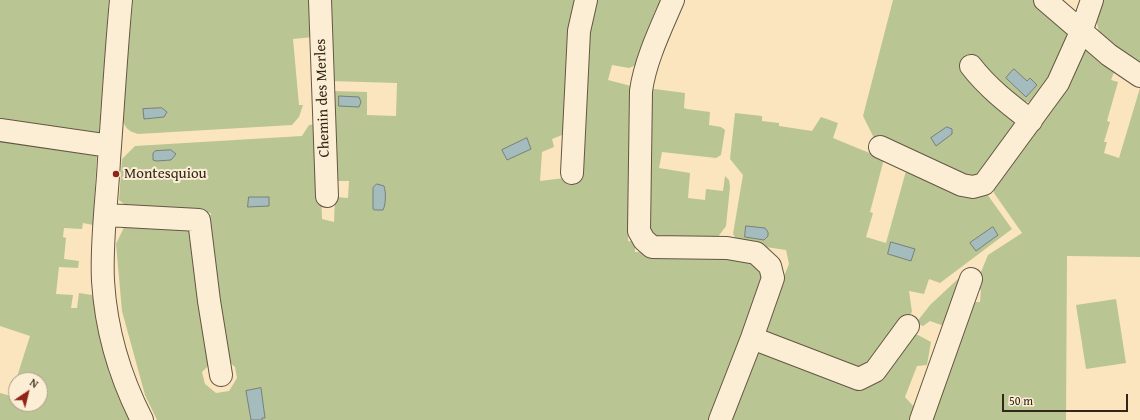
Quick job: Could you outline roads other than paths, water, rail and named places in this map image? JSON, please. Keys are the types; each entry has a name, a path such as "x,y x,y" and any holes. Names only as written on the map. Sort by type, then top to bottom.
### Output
{"street":[{"path":"121,0 110,146 103,275 107,314 116,356 122,374 142,420"},
{"name":"Chemin des Merles","path":"320,0 327,196"},
{"path":"572,173 580,31 586,0"},
{"path":"674,0 651,55 642,86 639,231 644,240 652,246 727,248 756,252 766,260 770,266 773,278 752,338 720,420"},
{"path":"1045,0 1081,32 1140,76"},
{"path":"880,147 962,185 973,187 984,184 1058,82 1081,32 1092,0"},
{"path":"971,66 981,79 994,91 1031,121"},
{"path":"0,130 110,146"},
{"path":"106,214 199,220 209,301 221,375"},
{"path":"921,420 971,279"},
{"path":"752,338 859,380 875,371 908,326"}],"water":[{"path":"1014,69 1027,81 1030,78 1037,85 1026,97 1006,78"},
{"path":"339,96 359,97 361,102 359,107 339,106"},
{"path":"162,108 167,112 164,117 144,119 143,109"},
{"path":"947,127 952,129 952,134 936,146 931,138"},
{"path":"527,138 531,149 507,160 502,150"},
{"path":"171,150 176,154 171,160 153,160 153,153 155,151"},
{"path":"377,184 384,186 385,189 383,210 373,209 373,188"},
{"path":"249,197 269,197 269,206 248,207"},
{"path":"746,226 765,228 768,232 768,236 764,240 745,237"},
{"path":"993,227 998,235 976,251 970,243"},
{"path":"891,242 915,249 911,261 888,254"},
{"path":"261,388 265,418 262,418 262,420 251,420 246,391"}],"place":[{"name":"Montesquiou","path":"116,174"}]}
